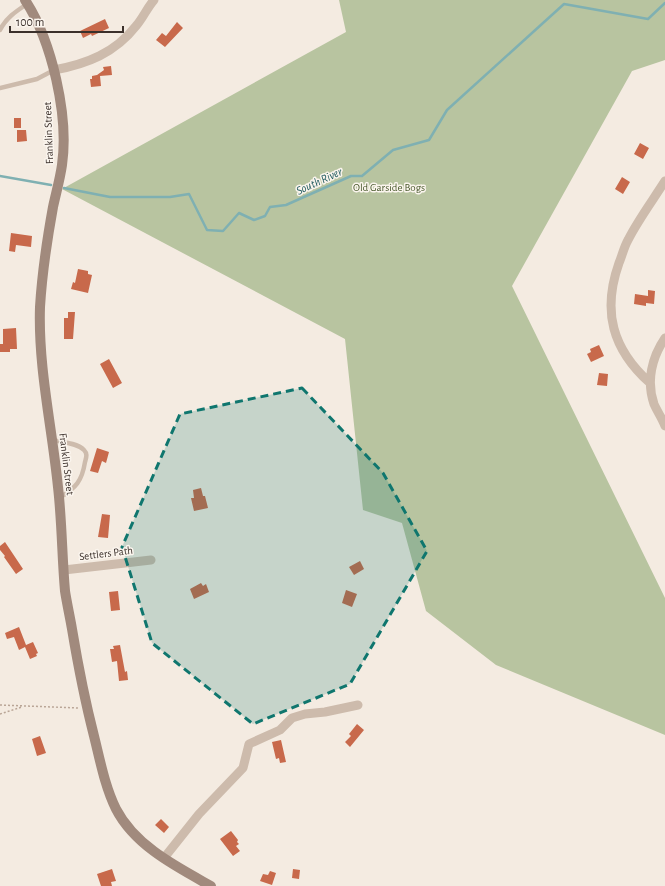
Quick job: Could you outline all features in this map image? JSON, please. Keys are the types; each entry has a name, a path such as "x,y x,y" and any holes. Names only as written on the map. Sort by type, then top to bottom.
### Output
{"street":[{"path":"54,70 83,63 111,50 137,25 154,0"},
{"name":"Franklin Street","path":"26,2 44,37 54,70 61,109 62,156 50,228 40,318 43,372 59,498 67,600 86,703 105,780 116,810 126,825 140,840 173,865 211,886"},
{"path":"650,383 638,372 626,357 620,345 614,332 611,300 614,277 627,241 665,181"},
{"path":"665,338 660,345 650,375 650,383 655,405 665,426"},
{"name":"Settlers Path","path":"64,570 151,560"},
{"path":"164,858 199,814 243,768 249,744 280,730 292,718 305,714 326,712 358,705"}],"lane":[{"path":"0,30 10,15 26,2"},
{"path":"0,88 37,79 54,70"},
{"path":"52,440 71,444 85,451 87,454 84,472 77,484 70,492 59,498"}],"path":[{"path":"0,705 79,708"},
{"path":"0,714 24,706"}],"highlighted area":[{"path":"302,388 383,473 427,551 350,684 253,724 152,643 122,547 180,414"}],"green space":[{"name":"Old Garside Bogs","path":"339,0 665,0 665,60 632,71 512,286 665,598 665,735 496,665 426,611 402,523 363,510 345,339 62,189 346,32"}],"building":[{"path":"105,19 109,28 92,36 91,34 83,38 80,31"},
{"path":"177,22 183,28 165,47 156,40 162,33 166,36"},
{"path":"111,66 112,75 100,76 101,86 91,87 90,79 92,79 92,76 97,75 104,70 103,67"},
{"path":"14,118 21,118 21,128 14,128"},
{"path":"17,130 26,130 27,141 17,142"},
{"path":"640,143 649,148 643,159 634,154"},
{"path":"622,177 630,182 623,194 615,189"},
{"path":"11,233 32,236 31,247 16,245 15,252 9,251"},
{"path":"78,269 88,271 88,274 92,275 88,293 71,289 73,282 75,283"},
{"path":"648,290 655,291 654,304 646,303 646,306 634,304 635,294 648,296"},
{"path":"68,312 75,312 73,339 64,339 64,318 68,318"},
{"path":"16,328 17,349 10,349 10,352 0,352 0,344 3,344 3,329"},
{"path":"599,345 604,356 591,362 587,354 591,352 590,349"},
{"path":"109,359 122,383 113,388 100,364"},
{"path":"599,373 608,374 607,386 597,385"},
{"path":"97,448 109,452 106,463 102,461 98,473 90,471"},
{"path":"201,488 208,508 194,511 191,498 194,498 193,490"},
{"path":"102,514 110,515 108,538 98,537"},
{"path":"5,542 23,569 16,574 0,550 0,546"},
{"path":"360,561 364,569 354,575 349,567"},
{"path":"201,583 203,586 206,584 209,592 194,599 190,589"},
{"path":"346,590 357,594 352,607 342,603"},
{"path":"118,591 120,610 111,611 109,592"},
{"path":"19,627 26,645 33,642 38,653 36,654 37,656 30,659 25,647 19,650 14,637 7,639 5,633"},
{"path":"120,645 128,680 119,681 117,661 112,662 110,649 114,649 113,646"},
{"path":"357,724 364,730 350,747 345,742 351,736 349,734"},
{"path":"40,736 46,753 37,756 32,739"},
{"path":"281,740 286,762 280,763 279,758 276,759 272,742"},
{"path":"161,819 169,827 164,833 155,825"},
{"path":"231,831 238,840 237,842 239,844 236,846 240,851 233,856 220,839"},
{"path":"112,869 116,881 111,882 112,886 101,886 97,874"},
{"path":"293,869 300,870 299,879 292,878"},
{"path":"270,871 276,873 272,885 260,881 263,874 268,875"}],"waterway":[{"name":"South River","path":"64,188 110,197 170,197 189,194 207,230 223,231 239,213 254,220 265,216 270,207 286,205 351,176 362,176 393,150 429,140 447,110 564,4 648,19 665,3"},
{"name":"South River","path":"0,176 51,185"}]}
